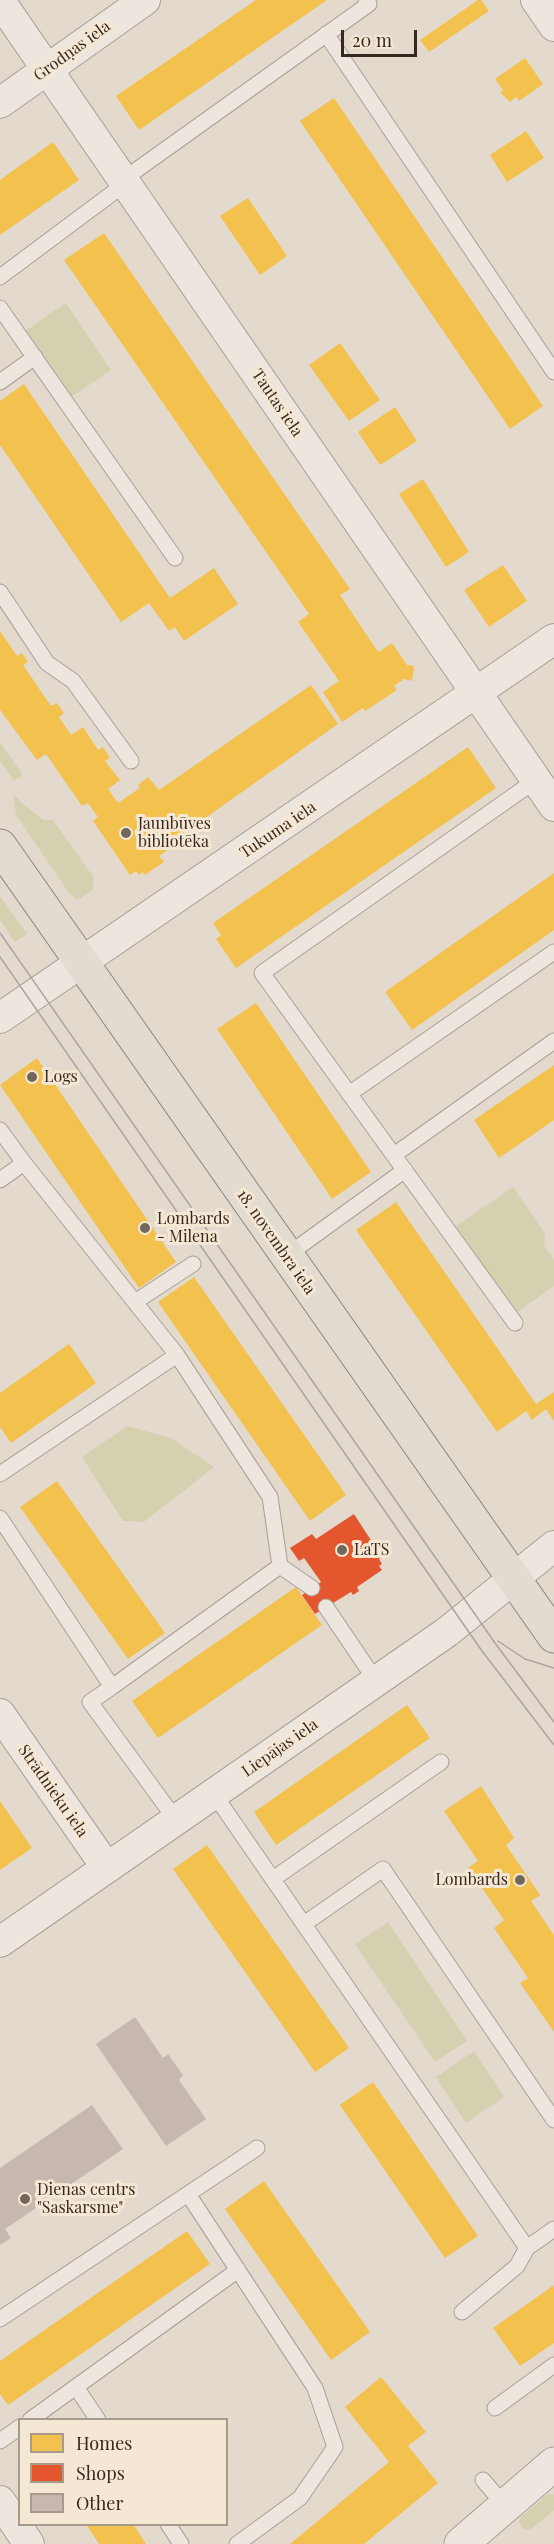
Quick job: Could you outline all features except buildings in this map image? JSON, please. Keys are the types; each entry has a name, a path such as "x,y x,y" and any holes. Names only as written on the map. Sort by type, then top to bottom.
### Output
{"main road":[{"name":"18. novembra iela","path":"0,846 554,1636"}],"street":[{"name":"Grodņas iela","path":"0,103 145,0"},
{"path":"536,0 554,26"},
{"name":"Tautas iela","path":"0,1 554,807"},
{"name":"Tukuma iela","path":"0,1018 267,838 554,639"},
{"name":"Liepājas iela","path":"0,1942 447,1632 554,1546"},
{"name":"Strādnieku iela","path":"0,1714 107,1868"},
{"path":"464,2543 554,2464"},
{"path":"0,2500 29,2544"}],"lane":[{"path":"0,277 125,181 369,4 366,0"},
{"path":"326,34 554,372"},
{"path":"0,308 175,558"},
{"path":"0,382 34,357"},
{"path":"0,592 48,663 73,681 131,761"},
{"path":"515,1323 262,973 536,780"},
{"path":"350,1094 554,952"},
{"path":"394,1155 554,1041"},
{"path":"0,1130 177,1355 270,1497 280,1566 312,1588"},
{"path":"0,1180 24,1163"},
{"path":"286,1256 405,1170"},
{"path":"135,1302 193,1264"},
{"path":"0,1474 177,1355"},
{"path":"0,1518 112,1687"},
{"path":"176,1820 90,1702 280,1566"},
{"path":"326,1607 376,1681"},
{"path":"273,1880 441,1762"},
{"path":"214,1794 527,2248"},
{"path":"304,1924 383,1869 554,2120"},
{"path":"0,2319 257,2148"},
{"path":"188,2194 315,2388 335,2447 300,2498 237,2544"},
{"path":"462,2312 517,2266 527,2248 554,2229"},
{"path":"33,2418 238,2270"},
{"path":"495,2408 554,2365"},
{"path":"76,2387 97,2418"},
{"path":"0,2441 18,2428"},
{"path":"483,2480 505,2506"},
{"path":"169,2526 181,2544"}],"shaded area":[{"path":"66,303 111,370 70,398 25,331"},
{"path":"0,742 23,775 14,781 0,761"},
{"path":"13,795 43,820 53,820 94,878 93,889 78,900 69,893 16,815"},
{"path":"0,896 27,934 15,942 0,920"},
{"path":"513,1187 545,1233 544,1245 554,1260 554,1286 516,1313 456,1226"},
{"path":"127,1426 171,1438 214,1467 144,1522 123,1521 82,1457"},
{"path":"388,1922 467,2041 435,2062 355,1944"},
{"path":"474,2051 504,2097 466,2123 436,2077"},
{"path":"548,2494 554,2495 554,2510 533,2528 525,2530 519,2522 521,2517"}],"tram line":[{"path":"0,933 495,1643 554,1722"},
{"path":"0,957 482,1651 554,1745"},
{"path":"498,1641 525,1659 554,1668"}],"place":[{"name":"Jaunbūves bibliotēka","path":"126,833"},
{"name":"Logs","path":"32,1077"},
{"name":"Lombards - Milena","path":"145,1228"},
{"name":"LaTS","path":"342,1550"},
{"name":"Lombards","path":"520,1880"},
{"name":"Dienas centrs \"Saskarsme\"","path":"25,2199"}]}
